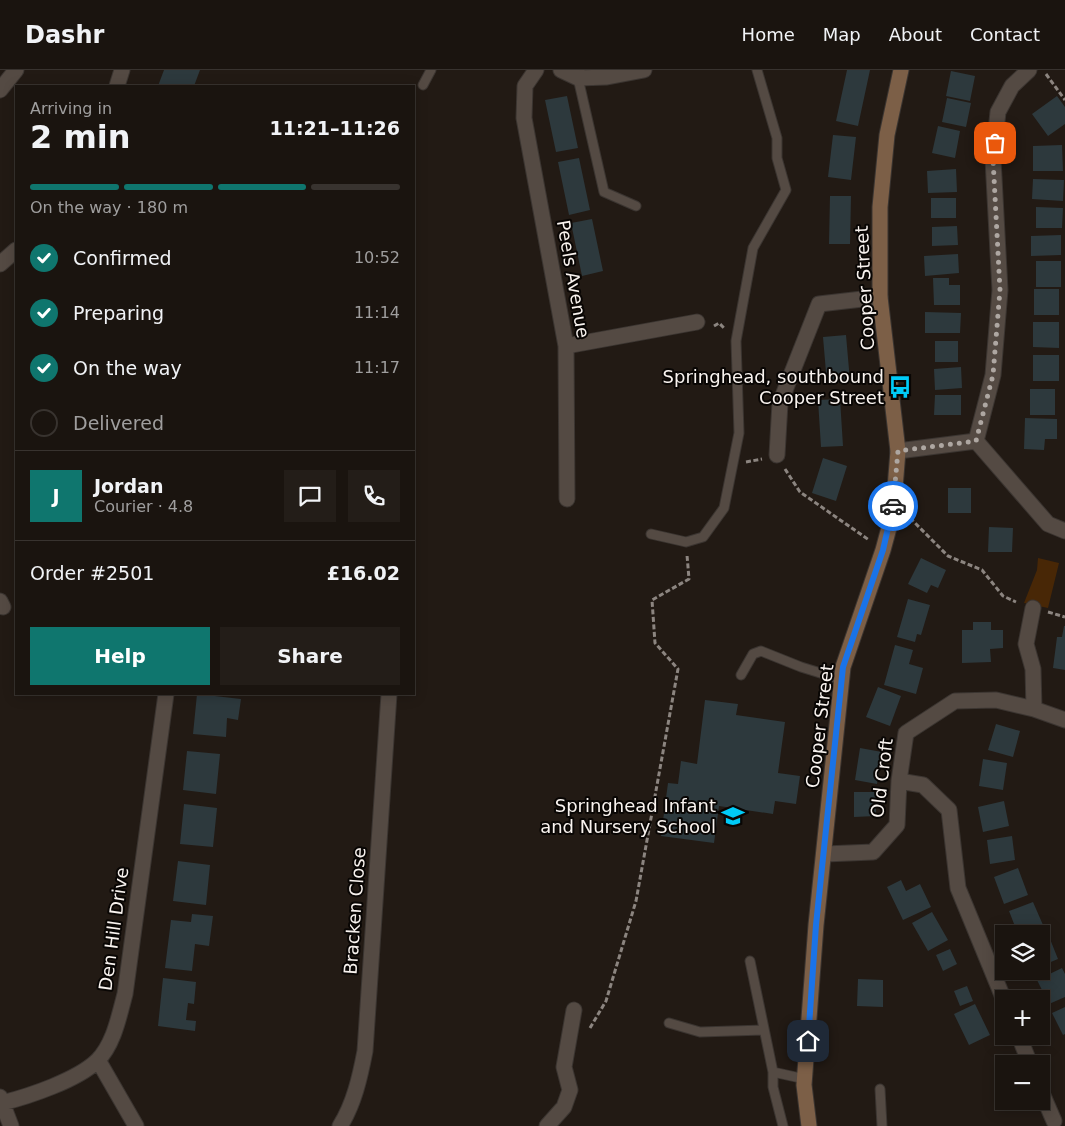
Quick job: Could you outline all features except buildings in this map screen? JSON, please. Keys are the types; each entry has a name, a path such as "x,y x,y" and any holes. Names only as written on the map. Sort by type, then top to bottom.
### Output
{"street":[{"path":"0,90 16,70"},
{"path":"117,85 122,70"},
{"name":"Peels Avenue","path":"536,70 526,86 524,118 566,346 567,499"},
{"path":"561,70 607,78 644,70"},
{"name":"Cooper Street","path":"809,1126 805,1080 816,925 843,667 883,550 893,513 898,451 880,297 880,207 887,135 901,70"},
{"path":"976,441 993,375 1000,290 993,159 998,112 1012,86 1029,70"},
{"path":"0,264 15,251"},
{"path":"777,455 780,403 819,304 880,297"},
{"path":"566,346 697,322"},
{"path":"898,451 976,441"},
{"path":"976,441 1048,524 1065,531"},
{"path":"1033,608 1026,644 1033,670 1034,709"},
{"name":"Den Hill Drive","path":"1,1100 27,1097 83,1072 98,1060 109,1043 118,1022 125,994 166,695"},
{"name":"Bracken Close","path":"340,1126 347,1115 354,1094 364,1051 388,695"},
{"name":"Old Croft","path":"824,854 874,852 897,825 899,781 906,733 955,701 996,700 1034,709 1065,720"},
{"path":"899,781 923,785 949,810 958,888 1000,990"},
{"path":"548,1126 564,1107 570,1090 564,1066 574,1010"},
{"path":"98,1060 136,1126"},
{"path":"1,1100 11,1126"},
{"path":"1049,1110 1054,1121"}],"lane":[{"path":"423,85 431,70"},
{"path":"651,534 686,542 702,537 724,508 739,433 736,341 753,248 786,190 777,158 777,138 757,70"},
{"path":"579,74 604,192 636,206"},
{"path":"741,675 753,654 761,651 801,667 843,680"},
{"path":"750,961 773,1072 773,1087 783,1126"},
{"path":"669,1023 700,1032 764,1030"},
{"path":"773,1072 805,1080"},
{"path":"880,1089 883,1126"}],"path":[{"path":"1043,70 1065,100"},
{"path":"697,322 711,327 719,323 736,341"},
{"path":"733,462 744,463 777,455 800,492 883,550"},
{"path":"893,513 908,516 948,556 982,570 1003,596 1025,607 1065,617"},
{"path":"589,1030 606,1001 636,901 678,670 655,643 652,600 689,580 686,542"}],"shaded area":[{"path":"1038,558 1059,563 1048,608 1024,603 1037,570"}],"way so far":[{"path":"893,506 898,451 976,441 993,375 1000,290 993,159 995,143"}],"place":[{"name":"Springhead, southbound Cooper Street","path":"900,387"},
{"name":"Springhead Infant and Nursery School","path":"733,816"}],"route":[{"path":"808,1041 816,925 843,667 883,550 893,513 893,506"}]}
